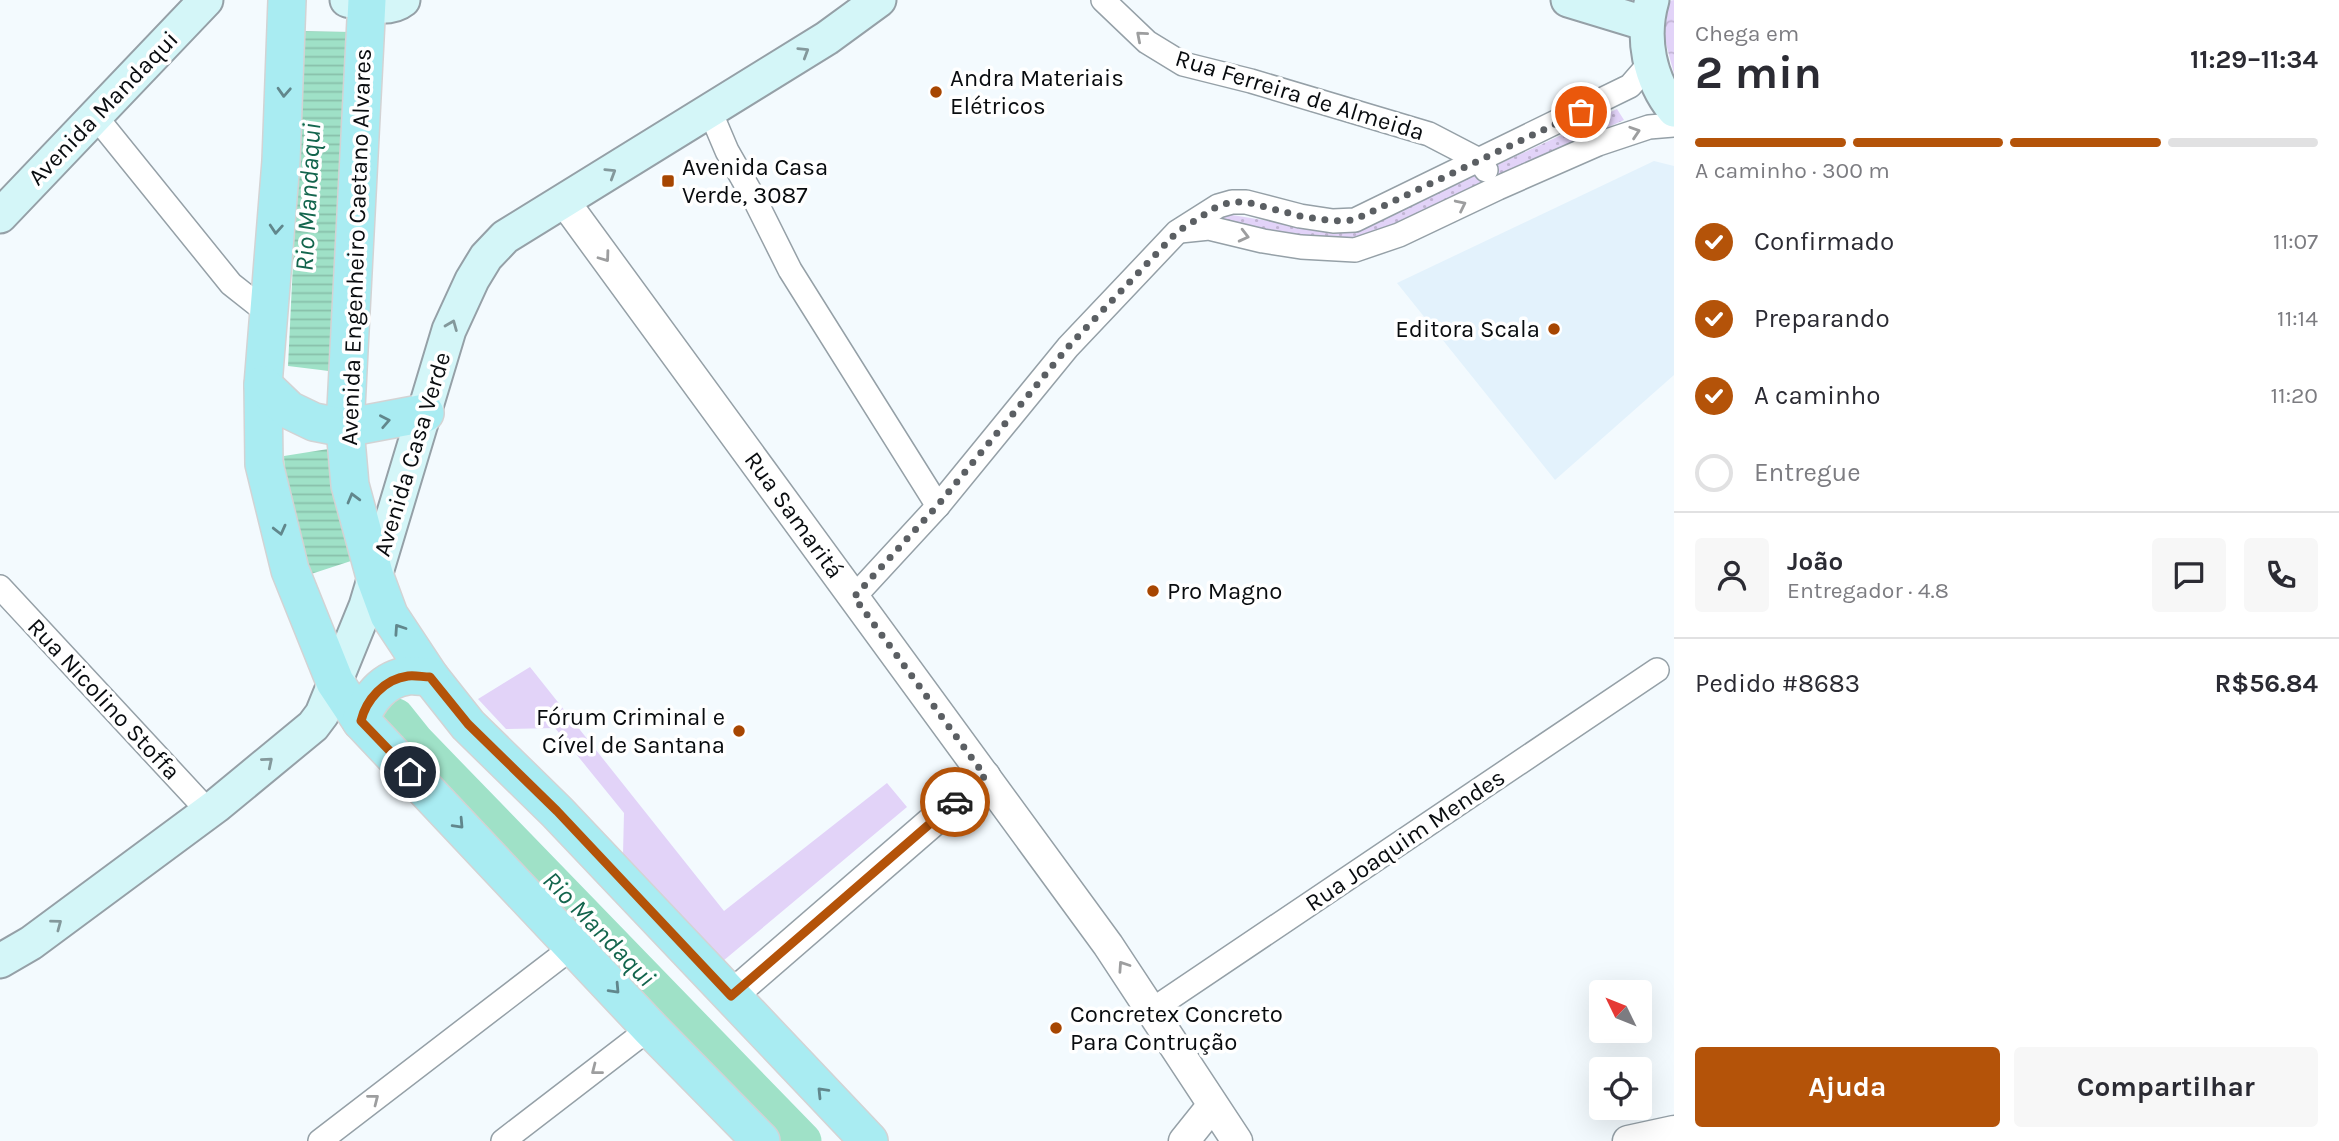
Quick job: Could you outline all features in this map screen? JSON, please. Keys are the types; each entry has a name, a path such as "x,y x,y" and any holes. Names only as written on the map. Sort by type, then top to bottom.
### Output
{"main road":[{"name":"Avenida Mandaqui","path":"0,216 206,0"},
{"path":"287,0 281,161 263,385 264,464 290,570 335,682 361,721 650,1028 761,1141"},
{"path":"360,2 398,4 403,0"},
{"name":"Avenida Casa Verde","path":"0,961 31,943 208,811 313,726 322,715 366,606 449,330 471,280 486,257 505,237 827,38 879,0"},
{"path":"1567,0 1650,12 1650,63 1658,86 1674,110"},
{"name":"Avenida Engenheiro Caetano Alvares","path":"360,2 345,428 350,485 374,577 389,615 430,677 468,724 557,811 869,1141"},
{"path":"263,385 289,410 314,422 345,428 425,413"},
{"path":"361,721 369,701 388,684 408,676 430,677"}],"street":[{"name":"Rua Ferreira de Almeida","path":"1102,0 1147,42 1183,64 1251,81 1429,134 1479,160 1498,188"},
{"path":"854,597 937,506 1068,347 1177,232 1218,206 1232,202 1246,202 1300,216 1333,221 1354,220 1630,86 1650,63"},
{"path":"710,111 727,152 790,270 937,506"},
{"path":"96,117 231,285 269,314"},
{"path":"1177,232 1209,228 1301,247 1355,250 1399,235 1598,144 1649,127 1674,125"},
{"name":"Rua Samaritá","path":"564,201 1108,945 1237,1141"},
{"name":"Rua Nicolino Stoffa","path":"0,587 208,811"},
{"name":"Rua Joaquim Mendes","path":"1152,1010 1657,670"},
{"path":"731,996 985,776"},
{"path":"320,1141 574,946"},
{"path":"503,1141 650,1028"},
{"path":"1184,1141 1212,1106"},
{"path":"1628,1141 1674,1131"}],"shaded area":[{"name":"Editora Scala","path":"1654,161 1674,166 1674,375 1555,480 1397,283"}],"green space":[{"path":"1674,0 1674,74 1664,36 1669,1"},
{"path":"1617,109 1624,120 1409,218 1354,240 1301,238 1211,223 1220,213 1305,227 1371,224"},
{"path":"530,667 724,911 887,783 907,807 723,961 623,854 624,813 555,728 506,729 478,699"}],"water":[{"path":"301,31 351,32 329,371 288,366"},
{"path":"328,449 342,530 354,560 308,575 285,475 284,456"}],"waterway":[{"name":"Rio Mandaqui","path":"396,717 416,742 803,1141"}],"way so far":[{"path":"955,802 985,776 854,597 937,506 1068,347 1177,232 1218,206 1246,202 1300,216 1333,221 1354,220 1581,112"}],"place":[{"name":"Andra Materiais Elétricos","path":"936,92"},
{"name":"Avenida Casa Verde, 3087","path":"668,181"},
{"name":"Editora Scala","path":"1554,329"},
{"name":"Pro Magno","path":"1153,591"},
{"name":"Fórum Criminal e Cível de Santana","path":"739,731"},
{"name":"Concretex Concreto Para Contrução","path":"1056,1028"}],"route":[{"path":"410,772 361,721 369,701 388,684 408,676 430,677 468,724 557,811 731,996 955,802"}]}
